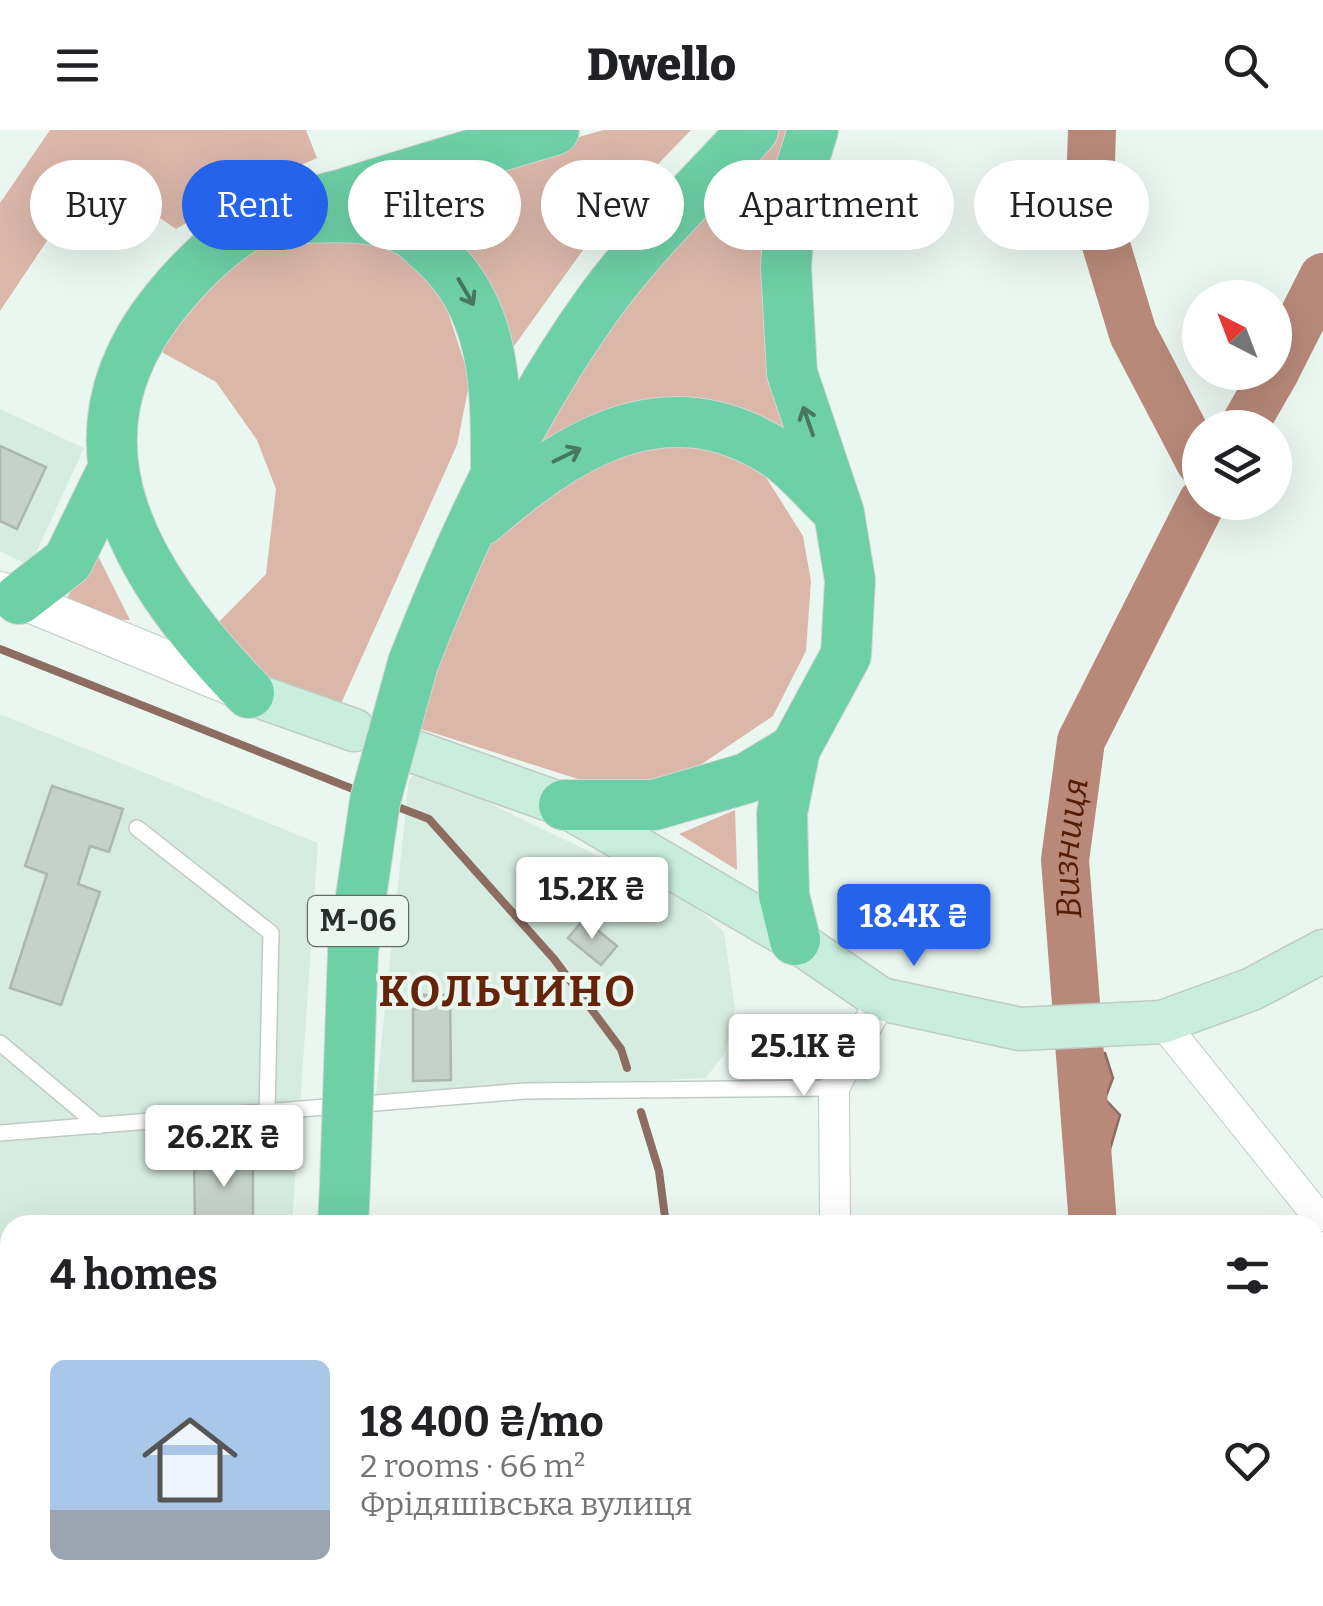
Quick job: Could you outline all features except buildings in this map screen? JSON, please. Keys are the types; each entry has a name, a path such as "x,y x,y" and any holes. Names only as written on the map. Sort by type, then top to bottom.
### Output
{"highway":[{"path":"328,198 554,130"},
{"name":"М-06","path":"344,1205 353,951 375,801 412,663 463,536 496,471 602,299 753,130"},
{"path":"795,940 784,896 782,813 795,749 846,654 850,580 840,513 792,372 786,267 791,200 813,130"},
{"path":"328,218 354,217 408,230 450,266 469,292 492,359 496,471"},
{"path":"214,250 196,263 136,338 113,413 126,473 132,534 166,600 197,640 248,693"},
{"path":"463,536 544,466 601,439 653,423 700,422 741,434 777,453 840,513"},
{"path":"9,595 68,561 126,473"},
{"path":"564,804 654,806 747,778 795,749"}],"main road":[{"path":"248,693 354,730"},
{"path":"407,749 564,804 795,940 881,999 1020,1029 1162,1022 1252,989 1323,952"}],"street":[{"path":"9,595 248,693"},
{"path":"835,1215 834,1088 881,999"},
{"path":"1162,1022 1301,1195 1322,1215"}],"lane":[{"path":"137,828 270,933 267,1112"},
{"path":"0,1043 99,1126"},
{"path":"0,1133 525,1091 834,1088"}],"shaded area":[{"path":"50,130 306,130 317,158 182,160 182,226 176,229 162,219 162,160 30,160 30,250 41,250 0,311 0,203"},
{"path":"604,130 691,130 662,160 541,160 541,250 583,250 504,360 396,250 521,250 521,160 496,160"},
{"path":"778,130 788,130 788,160 751,160"},
{"path":"704,211 704,250 788,250 788,439 662,407 540,443 618,305 668,250 684,250 684,233"},
{"path":"348,231 348,250 391,250 431,282 446,306 470,380 457,445 340,706 260,675 208,633 266,574 276,489 257,440 216,382 147,344 248,250 328,250 328,233"},
{"path":"0,409 84,448 30,566 0,551"},
{"path":"699,437 762,471 803,536 811,581 806,651 773,716 696,768 652,783 578,779 418,728 473,546 606,448"},
{"path":"94,548 130,620 116,620 67,598"},
{"path":"0,714 318,843 293,1215 0,1215"},
{"path":"421,770 687,899 724,932 735,1009 725,1053 706,1078 376,1094 409,779"},
{"path":"735,810 737,870 679,834"},
{"path":"1105,1053 1113,1078 1105,1099 1120,1115 1104,1170 1112,1215 1076,1215 1068,1057"}],"waterway":[{"name":"Визниця","path":"1092,130 1090,192 1133,334 1182,428"},
{"path":"1292,338 1323,277"},
{"path":"1253,410 1265,390"},
{"name":"Визниця","path":"1092,1215 1065,860 1081,741 1193,520"},
{"path":"0,649 358,791"},
{"path":"390,804 429,819 554,959 621,1049 627,1068"},
{"path":"641,1112 659,1171 665,1215"}],"district":[{"name":"КОЛЬЧИНО","path":"508,991"}]}
